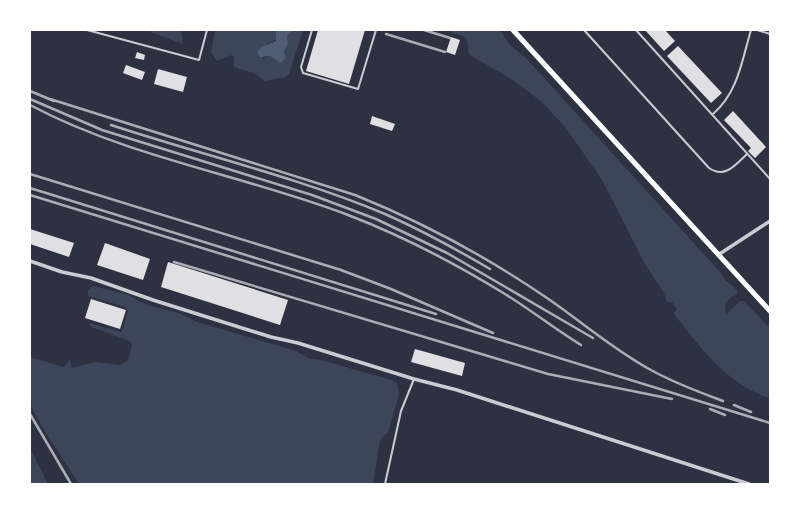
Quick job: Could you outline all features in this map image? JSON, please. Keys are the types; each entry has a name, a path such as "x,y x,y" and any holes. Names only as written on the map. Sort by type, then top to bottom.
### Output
{"main road":[{"path":"513,30 770,311"}],"street":[{"path":"718,255 770,221"},
{"path":"30,261 49,269 91,278 190,312 271,337 318,348 414,379 457,390 748,484"}],"lane":[{"path":"87,30 199,60 207,30"},
{"path":"312,30 301,67 302,73 358,89 376,30"},
{"path":"584,30 709,168 716,172 723,173 732,169 747,154"},
{"path":"636,30 770,179"},
{"path":"713,114 725,103 733,90 751,30"},
{"path":"757,30 770,34"},
{"path":"385,484 401,411 414,379"}],"shaded area":[{"path":"146,30 181,30 183,44"},
{"path":"215,30 276,30 276,40 266,44 263,58 270,56 276,61 285,56 284,49 288,43 287,36 293,30 303,30 289,74 285,77 265,81 253,73 234,67 234,57 232,55 217,61 211,52"},
{"path":"276,30 293,30 287,36 288,43 284,52 286,58 280,63 270,56 260,57 257,52 261,47 276,41"},
{"path":"448,30 500,30 509,44 527,59 720,272 724,279 737,290 737,295 731,297 725,304 726,314 740,301 744,301 770,328 770,399 739,383 726,373 705,352 673,313 677,310 672,302 667,302 664,293 646,266 602,180 566,128 542,102 513,80 470,55 466,39"},
{"path":"93,286 126,294 147,305 179,313 197,322 296,351 310,359 317,359 392,380 397,383 399,395 388,433 383,436 380,441 373,484 79,484 42,427 30,404 30,357 63,367 70,360 72,368 95,362 120,365 128,361 132,345 130,341 91,327 89,323 121,332 128,310 125,307 88,296 88,290"},
{"path":"30,448 48,484 30,484"}],"building":[{"path":"318,30 365,30 349,84 306,71"},
{"path":"645,30 665,30 675,41 664,51"},
{"path":"451,37 460,40 455,55 446,52"},
{"path":"678,46 722,93 711,103 667,56"},
{"path":"137,52 145,55 144,60 135,58"},
{"path":"126,65 145,72 142,80 123,73"},
{"path":"158,69 187,77 183,92 154,84"},
{"path":"733,111 766,147 755,158 748,151 751,148 724,120"},
{"path":"372,116 395,124 392,131 370,124"},
{"path":"30,229 74,243 69,257 30,244"},
{"path":"105,243 150,259 143,280 97,265"},
{"path":"168,262 288,300 280,325 161,287"},
{"path":"91,299 126,310 120,329 85,318"},
{"path":"415,349 465,363 462,376 411,362"}],"railway":[{"path":"424,30 450,38"},
{"path":"386,34 445,52"},
{"path":"30,91 54,101"},
{"path":"30,99 102,130 312,195 376,219 447,253 593,338"},
{"path":"50,99 355,195 380,205 454,241 501,268 547,298 598,336 637,362 660,375 723,401"},
{"path":"30,105 68,123 147,153 268,188 369,223 448,261 515,300 581,345"},
{"path":"111,125 284,177 352,201 412,227 490,269"},
{"path":"30,174 341,270 391,289 493,333"},
{"path":"30,188 436,314"},
{"path":"30,195 770,423"},
{"path":"174,262 548,374 672,399"},
{"path":"734,405 751,412"},
{"path":"710,409 725,415"},
{"path":"30,414 71,484"}]}
